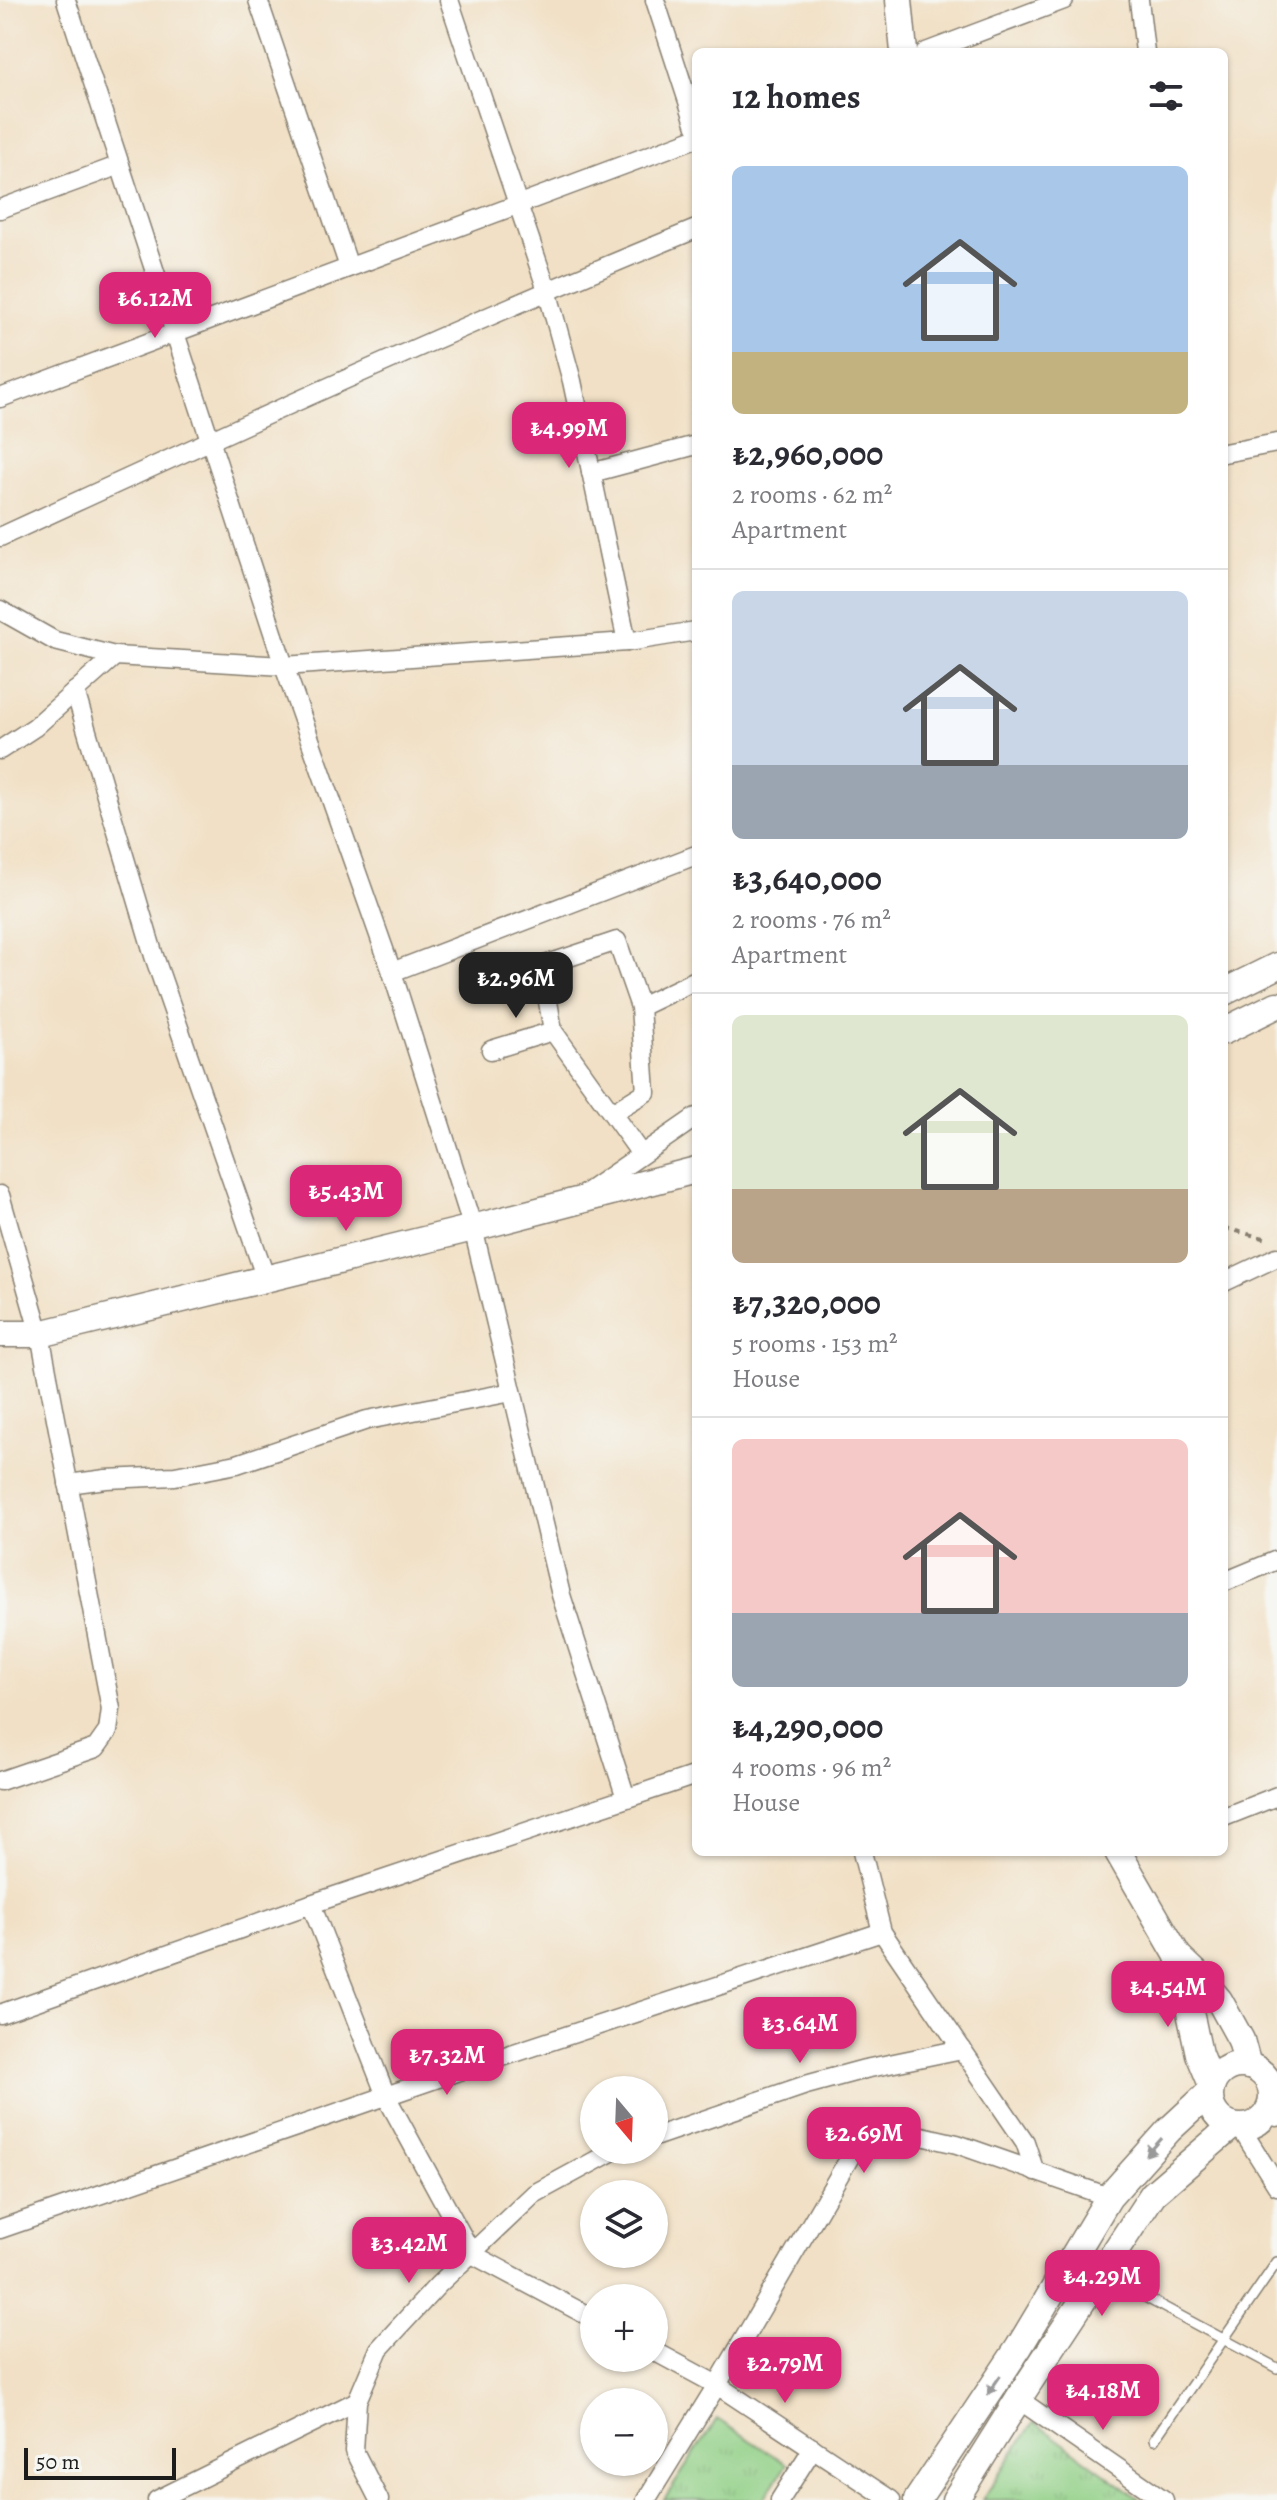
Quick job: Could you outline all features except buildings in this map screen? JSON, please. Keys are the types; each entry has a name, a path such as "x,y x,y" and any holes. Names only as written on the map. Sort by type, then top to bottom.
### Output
{"street":[{"path":"66,0 284,666 392,972 473,1228 561,1595 626,1798"},
{"path":"258,0 349,267"},
{"path":"449,0 547,290 572,381 627,642"},
{"path":"655,0 692,114"},
{"path":"899,0 904,48"},
{"path":"937,48 1064,0"},
{"path":"1139,0 1145,48"},
{"path":"0,398 692,140"},
{"path":"0,209 120,165"},
{"path":"0,537 547,290 692,231"},
{"path":"1228,452 1277,443"},
{"path":"591,473 692,446"},
{"path":"0,610 55,641 115,656 284,666 627,642 692,632"},
{"path":"0,750 35,727 115,656"},
{"path":"75,691 154,956 266,1279"},
{"path":"392,972 692,857"},
{"path":"612,1113 646,1092 640,1007 617,941 542,966 553,1031 641,1154"},
{"path":"1228,990 1277,966"},
{"path":"640,1007 692,982"},
{"path":"1228,1029 1277,1005"},
{"path":"491,1050 553,1031"},
{"path":"573,1202 692,1120"},
{"path":"0,1334 40,1334 692,1171"},
{"path":"0,1195 40,1334 111,1709 108,1731 96,1748 0,1781"},
{"path":"1228,1280 1277,1257"},
{"path":"68,1484 175,1476 237,1464 367,1420 512,1392"},
{"path":"1228,1580 1277,1560"},
{"path":"0,2014 311,1904 692,1776"},
{"path":"1228,1815 1277,1796"},
{"path":"863,1856 882,1932 1025,2142 1035,2172"},
{"path":"1126,1856 1178,1956 1199,2054 1229,2076 1262,2073 1270,2086 1260,2115 1277,2186"},
{"path":"311,1904 386,2096 472,2254 580,2312"},
{"path":"0,2229 386,2096 882,1932"},
{"path":"1178,1956 1219,2000 1241,2040 1229,2076 1212,2107 1215,2113 1260,2115"},
{"path":"668,2132 806,2085 962,2049"},
{"path":"917,2500 1019,2347 1109,2197 1169,2130 1229,2076 1277,2053"},
{"path":"955,2500 1153,2194 1223,2136 1260,2115"},
{"path":"646,2500 854,2150 900,2131 957,2144 1109,2197"},
{"path":"379,2500 354,2451 357,2401 379,2349 438,2285 534,2194 589,2164"},
{"path":"668,2359 717,2385 891,2500"},
{"path":"1018,2399 1164,2500"},
{"path":"164,2499 357,2401"},
{"path":"780,2500 813,2448"}],"lane":[{"path":"1154,2440 1277,2262"},
{"path":"1101,2274 1277,2368"}],"path":[{"path":"1228,1229 1277,1242"}],"green space":[{"path":"717,2419 787,2464 763,2500 664,2500"},
{"path":"1034,2422 1141,2500 982,2500"}]}
